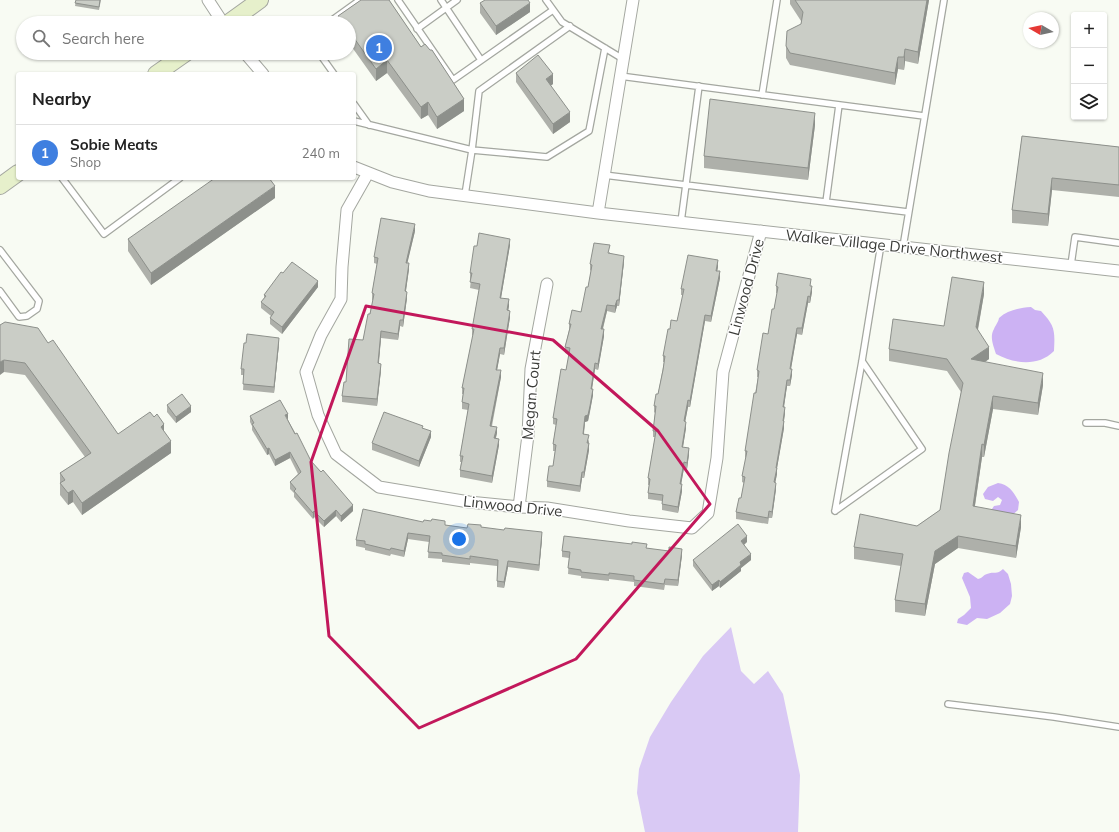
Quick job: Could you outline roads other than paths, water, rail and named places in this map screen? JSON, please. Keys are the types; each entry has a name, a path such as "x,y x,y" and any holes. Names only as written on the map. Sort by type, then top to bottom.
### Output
{"main road":[{"path":"238,16 260,0"},
{"path":"159,72 176,60"},
{"path":"0,186 16,174"}],"street":[{"path":"208,0 218,16"},
{"path":"598,213 619,76 633,0"},
{"path":"251,60 261,72"},
{"name":"Walker Village Drive Northwest","path":"356,168 392,182 429,191 598,213 1119,271"},
{"name":"Linwood Drive","path":"368,173 347,210 341,299 321,335 306,372 318,415 336,454 379,487 469,502 546,508 629,522 692,528 708,513 717,458 723,372 761,231"},
{"name":"Megan Court","path":"519,507 528,435 531,369 547,284"}],"lane":[{"path":"338,16 360,0"},
{"path":"398,0 453,80 553,10"},
{"path":"441,0 481,60"},
{"path":"417,29 457,0"},
{"path":"546,0 562,22 623,59"},
{"path":"762,95 778,0"},
{"path":"903,246 944,0"},
{"path":"465,195 480,91 570,26"},
{"path":"356,122 472,150 547,157 589,131 605,48"},
{"path":"324,60 333,72"},
{"path":"619,76 924,116"},
{"path":"681,222 699,86"},
{"path":"826,202 839,105"},
{"path":"356,107 369,125"},
{"path":"604,175 908,212"},
{"path":"64,180 104,234 177,180"},
{"path":"1071,265 1075,236 1119,243"},
{"path":"862,361 922,449 836,511 860,376 862,361 880,244"},
{"path":"0,291 19,317 27,316 37,309 39,301 1,254"},
{"path":"1086,423 1105,423 1119,426"},
{"path":"948,704 1054,716 1119,727"}],"place":[{"name":"Sobie Meats","path":"379,48"}]}
